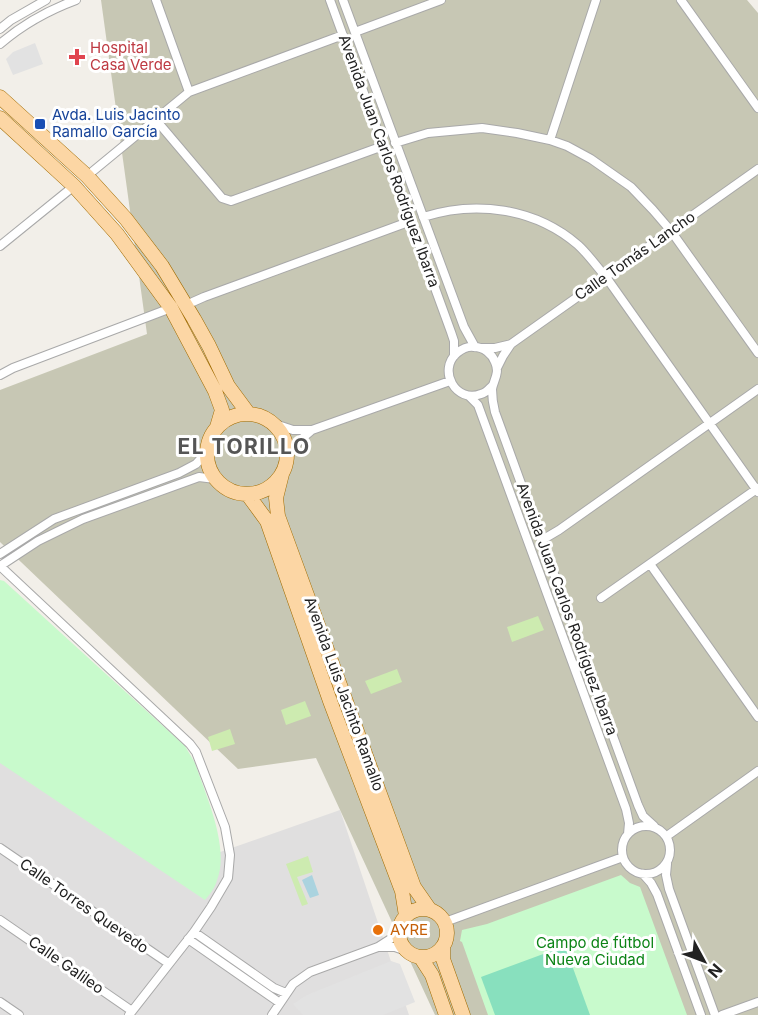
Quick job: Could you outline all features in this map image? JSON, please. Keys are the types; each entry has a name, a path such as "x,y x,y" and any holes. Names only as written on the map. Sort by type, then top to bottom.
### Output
{"main road":[{"path":"0,97 87,176 146,244 186,305 228,386 248,413"},
{"path":"0,118 74,186 117,234 171,308 216,391 222,410 217,427"},
{"path":"248,413 263,416 276,424 283,433 287,446 288,458 282,474 273,485 261,492 248,495 224,488 215,479 207,462 209,439 217,427 229,417 248,413"},
{"name":"Avenida Luis Jacinto Ramallo","path":"282,474 276,498 279,516 414,887 430,910"},
{"name":"Avenida Luis Jacinto Ramallo","path":"248,495 267,521 346,743 402,891 402,922"},
{"path":"443,948 434,955 421,958 410,954 400,942 402,922 414,910 423,909 437,913 445,922 447,939 443,948 443,959 463,1015"},
{"path":"421,958 432,975 446,1015"}],"street":[{"path":"0,29 46,0"},
{"path":"0,44 55,8 76,0"},
{"path":"156,0 189,92"},
{"name":"Avenida Juan Carlos Rodríguez Ibarra","path":"330,0 451,332 454,341 454,356"},
{"name":"Avenida Juan Carlos Rodríguez Ibarra","path":"343,0 464,327 478,347"},
{"path":"355,32 441,0"},
{"path":"550,140 596,0"},
{"path":"681,0 758,108"},
{"path":"87,176 189,92 343,35"},
{"path":"156,120 222,198 231,201 383,146"},
{"path":"396,142 428,133 482,128 517,132 550,140 591,159 631,187 653,210 671,231 758,353"},
{"name":"Calle Tomás Lancho","path":"497,368 511,344 758,169"},
{"path":"0,246 74,186"},
{"path":"423,217 444,210 472,208 500,210 522,215 550,226 578,246 606,277 757,490 601,598"},
{"path":"186,305 411,221"},
{"path":"0,375 171,308"},
{"name":"Calle Tomás Lancho","path":"478,347 495,348 511,344"},
{"path":"478,347 494,359 497,377 484,393 469,396 454,388 448,373 449,365 460,350 478,347"},
{"path":"276,424 293,430 312,430 450,381"},
{"name":"Avenida Juan Carlos Rodríguez Ibarra","path":"492,386 495,412 638,804 643,816 654,826"},
{"path":"542,540 758,389"},
{"name":"Avenida Juan Carlos Rodríguez Ibarra","path":"469,396 478,405 626,809 629,823 628,834"},
{"path":"288,458 298,442 312,430"},
{"path":"0,554 54,519 179,473 196,464 206,453"},
{"path":"131,1013 191,936 211,908 228,878 230,855 225,827 196,752 190,744 0,566 38,541 83,519 199,477 215,479"},
{"path":"650,564 758,717"},
{"path":"667,836 758,771"},
{"path":"667,864 652,874 643,874 631,869 626,864 622,851 623,842 628,834 645,825 654,826 667,836 671,846 666,875 669,889 715,1015"},
{"name":"Calle Torres Quevedo","path":"0,848 168,963"},
{"path":"445,922 623,857"},
{"path":"643,874 657,894 701,1015"},
{"name":"Calle Galileo","path":"0,920 131,1013"},
{"path":"272,1015 293,984 310,972 378,947 392,938 402,922"},
{"path":"191,936 274,988 286,993"},
{"path":"191,936 280,1003"},
{"path":"378,947 395,947 406,951"},
{"path":"0,1002 20,1015"},
{"path":"722,1015 758,1002"}],"shaded area":[{"path":"101,0 747,0 758,13 758,1015 435,1015 316,758 238,769 0,542 0,390 147,334"},
{"path":"35,43 43,64 13,75 6,59 13,52"},
{"path":"0,741 183,865 340,810 409,1015 0,1015"},
{"path":"391,961 400,964 415,1002 383,1015 303,1015 293,1004 307,995"}],"green space":[{"path":"0,580 4,581 185,746 195,763 210,806 221,852 215,886 205,900 0,763"},
{"path":"538,616 544,630 512,642 507,627"},
{"path":"397,669 402,682 371,694 365,681"},
{"path":"305,701 311,716 286,725 281,710"},
{"path":"230,729 235,744 212,751 208,737"},
{"path":"308,856 313,872 297,877 308,904 302,906 286,864"},
{"name":"Campo de fútbol Nueva Ciudad","path":"621,875 630,883 640,887 687,1015 488,1015 460,941 462,930 487,924"},
{"path":"565,946 590,1015 495,1015 481,977"}],"water":[{"path":"312,875 319,895 310,898 302,880"}],"place":[{"name":"Hospital Casa Verde","path":"77,57"},
{"name":"Avda. Luis Jacinto Ramallo García","path":"40,124"},
{"name":"AYRE","path":"378,930"}],"district":[{"name":"EL TORILLO","path":"244,447"}]}
